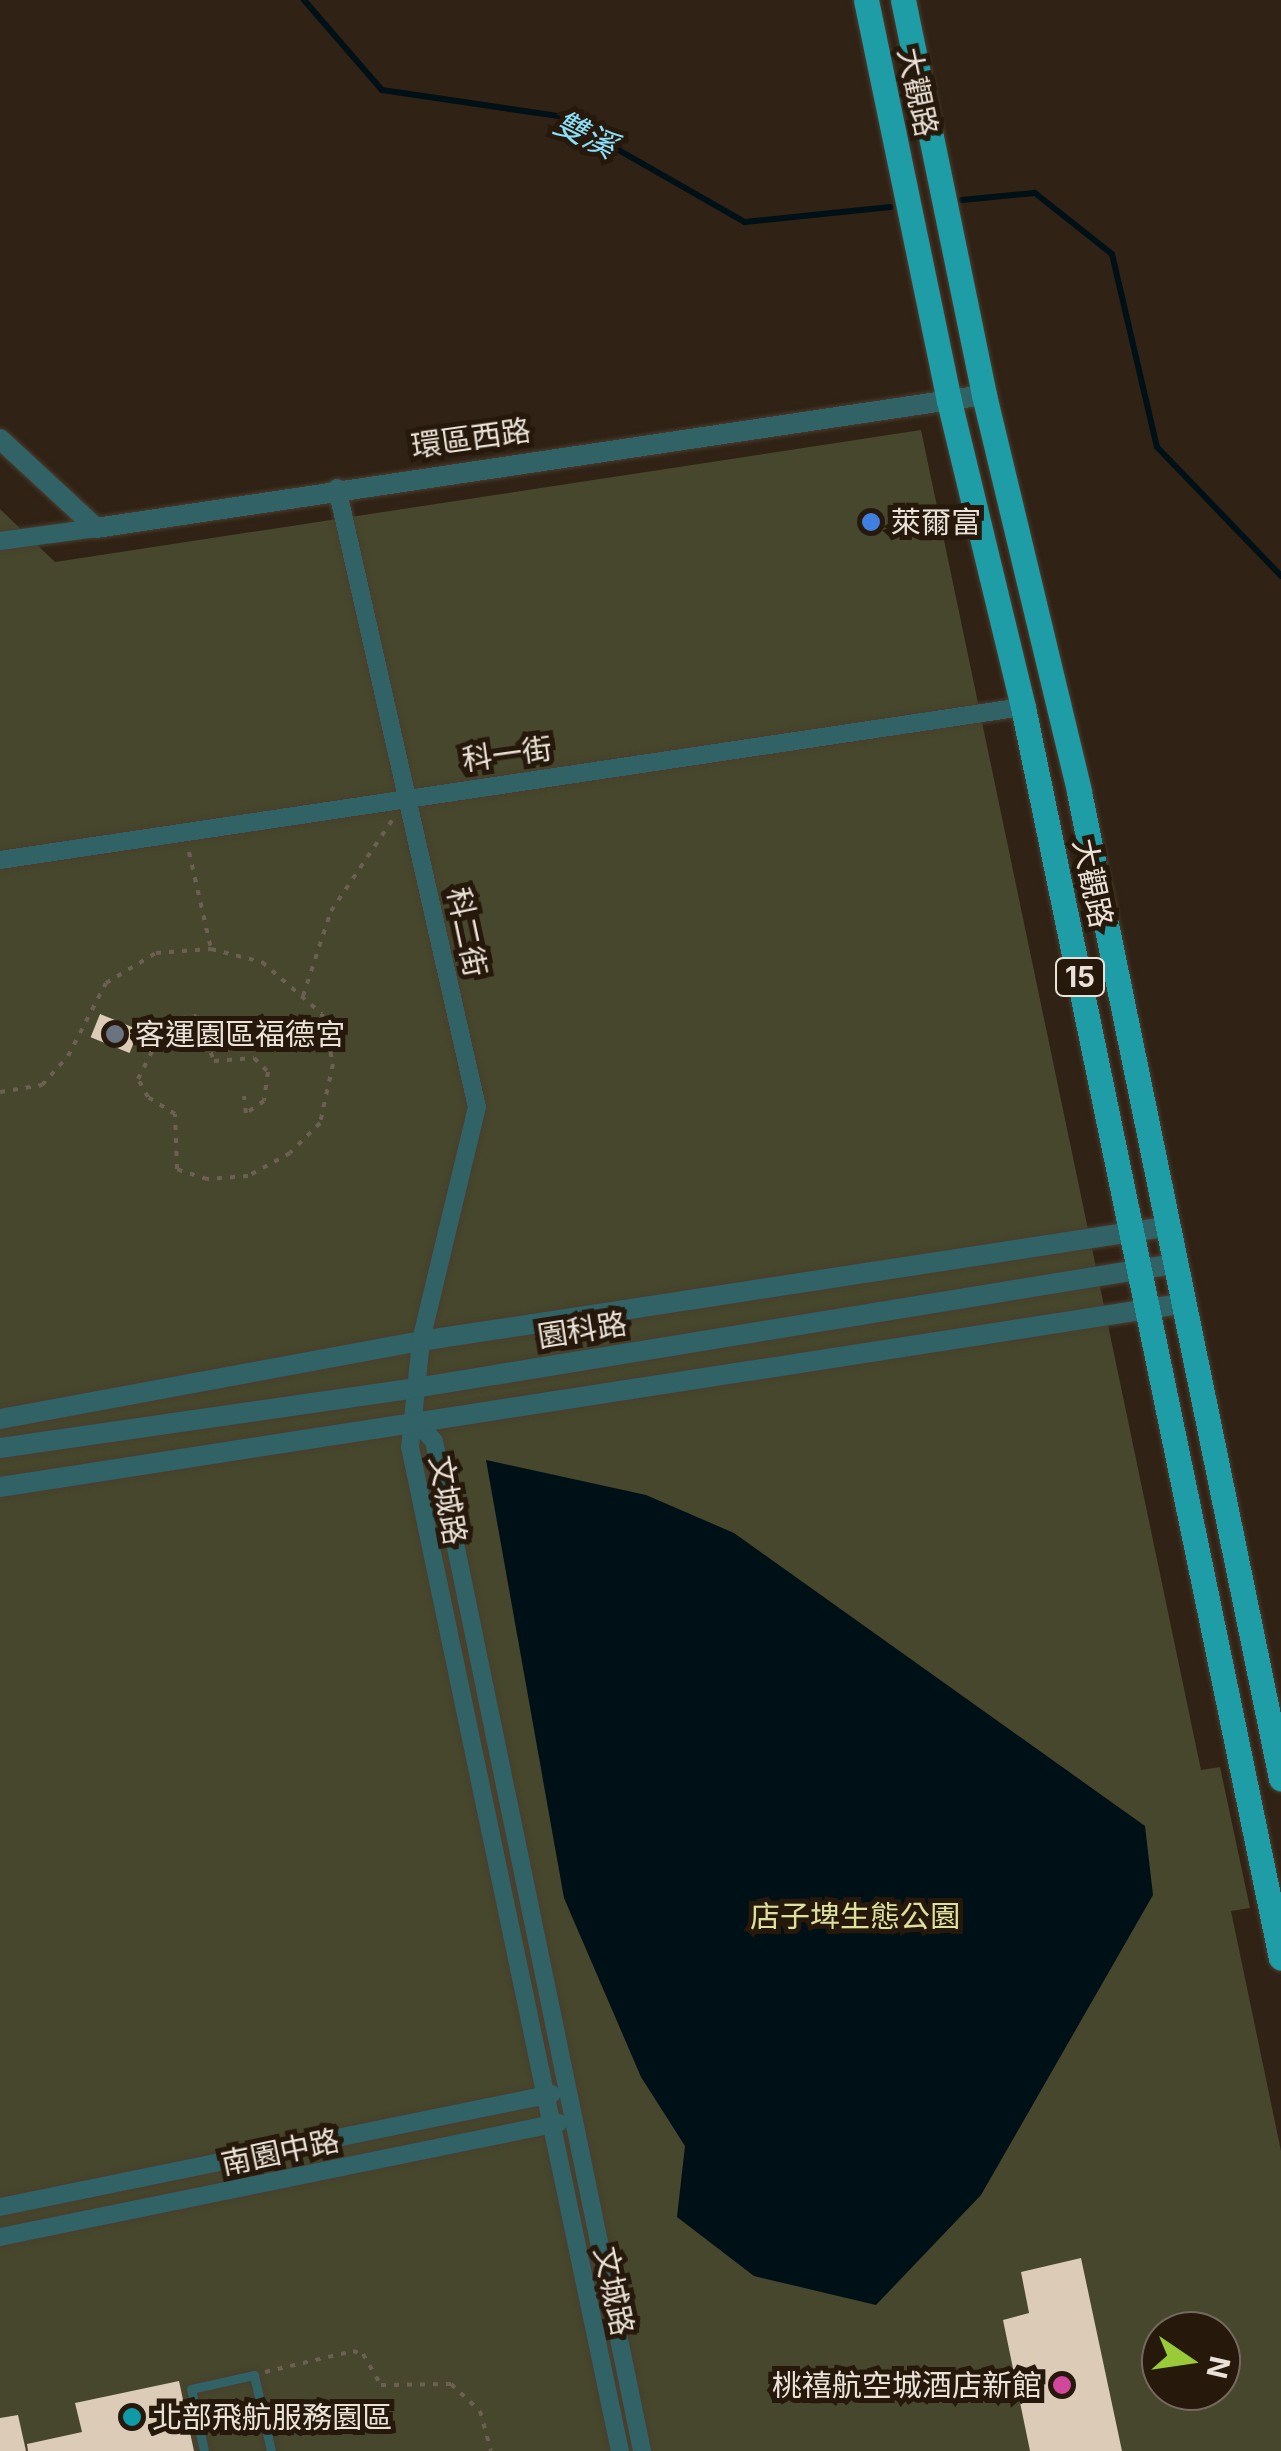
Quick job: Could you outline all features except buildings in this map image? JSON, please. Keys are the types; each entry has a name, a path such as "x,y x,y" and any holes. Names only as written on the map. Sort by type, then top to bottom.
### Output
{"main road":[{"name":"大觀路","path":"866,0 948,400 1023,707 1281,1958"},
{"name":"大觀路","path":"903,0 984,395 1079,792 1281,1779"}],"street":[{"name":"環區西路","path":"96,528 337,488 984,395"},
{"path":"0,438 96,528"},
{"name":"科二街","path":"337,488 477,1107 421,1341 414,1419"},
{"path":"0,541 96,528"},
{"name":"科一街","path":"0,860 1023,707"},
{"path":"0,1419 421,1341 1165,1227"},
{"name":"園科路","path":"0,1448 415,1388 1173,1264"},
{"path":"0,1487 414,1419 1181,1304"},
{"name":"文城路","path":"414,1419 434,1441 642,2451"},
{"name":"文城路","path":"414,1419 410,1447 436,1592 620,2451"},
{"name":"南園中路","path":"0,2206 567,2091"},
{"name":"南園中路","path":"0,2238 571,2120"}],"lane":[{"path":"204,2451 191,2388 254,2375 271,2451"}],"path":[{"path":"303,996 331,911 409,796"},
{"path":"185,831 211,950"},
{"path":"0,1092 42,1085 68,1056 106,983 156,953 211,950 262,962 303,996 322,1014 332,1064 320,1122 290,1152 248,1176 208,1180 177,1170 175,1114 148,1097 138,1079 168,1020 198,1016 214,1060 254,1058 268,1072 264,1100 246,1113 244,1096"},
{"path":"254,2375 354,2351 363,2354 381,2384 451,2384 480,2411 491,2451"}],"green space":[{"path":"921,430 1201,1770 1220,1767 1250,1908 1231,1911 1281,2151 1281,2451 0,2451 0,509 55,562"}],"shaded area":[{"name":"店子埤生態公園","path":"486,1460 646,1495 734,1533 1145,1826 1153,1895 981,2195 876,2305 754,2276 677,2217 685,2146 641,2077 564,1898"}],"waterway":[{"name":"雙溪","path":"304,0 382,90 559,116 745,222 890,207"},
{"name":"雙溪","path":"962,200 1035,193 1112,254 1157,447 1281,576"}],"place":[{"name":"萊爾富","path":"871,522"},
{"name":"客運園區福德宮","path":"115,1034"},
{"name":"桃禧航空城酒店新館","path":"1062,2385"},
{"name":"北部飛航服務園區","path":"132,2417"}]}
